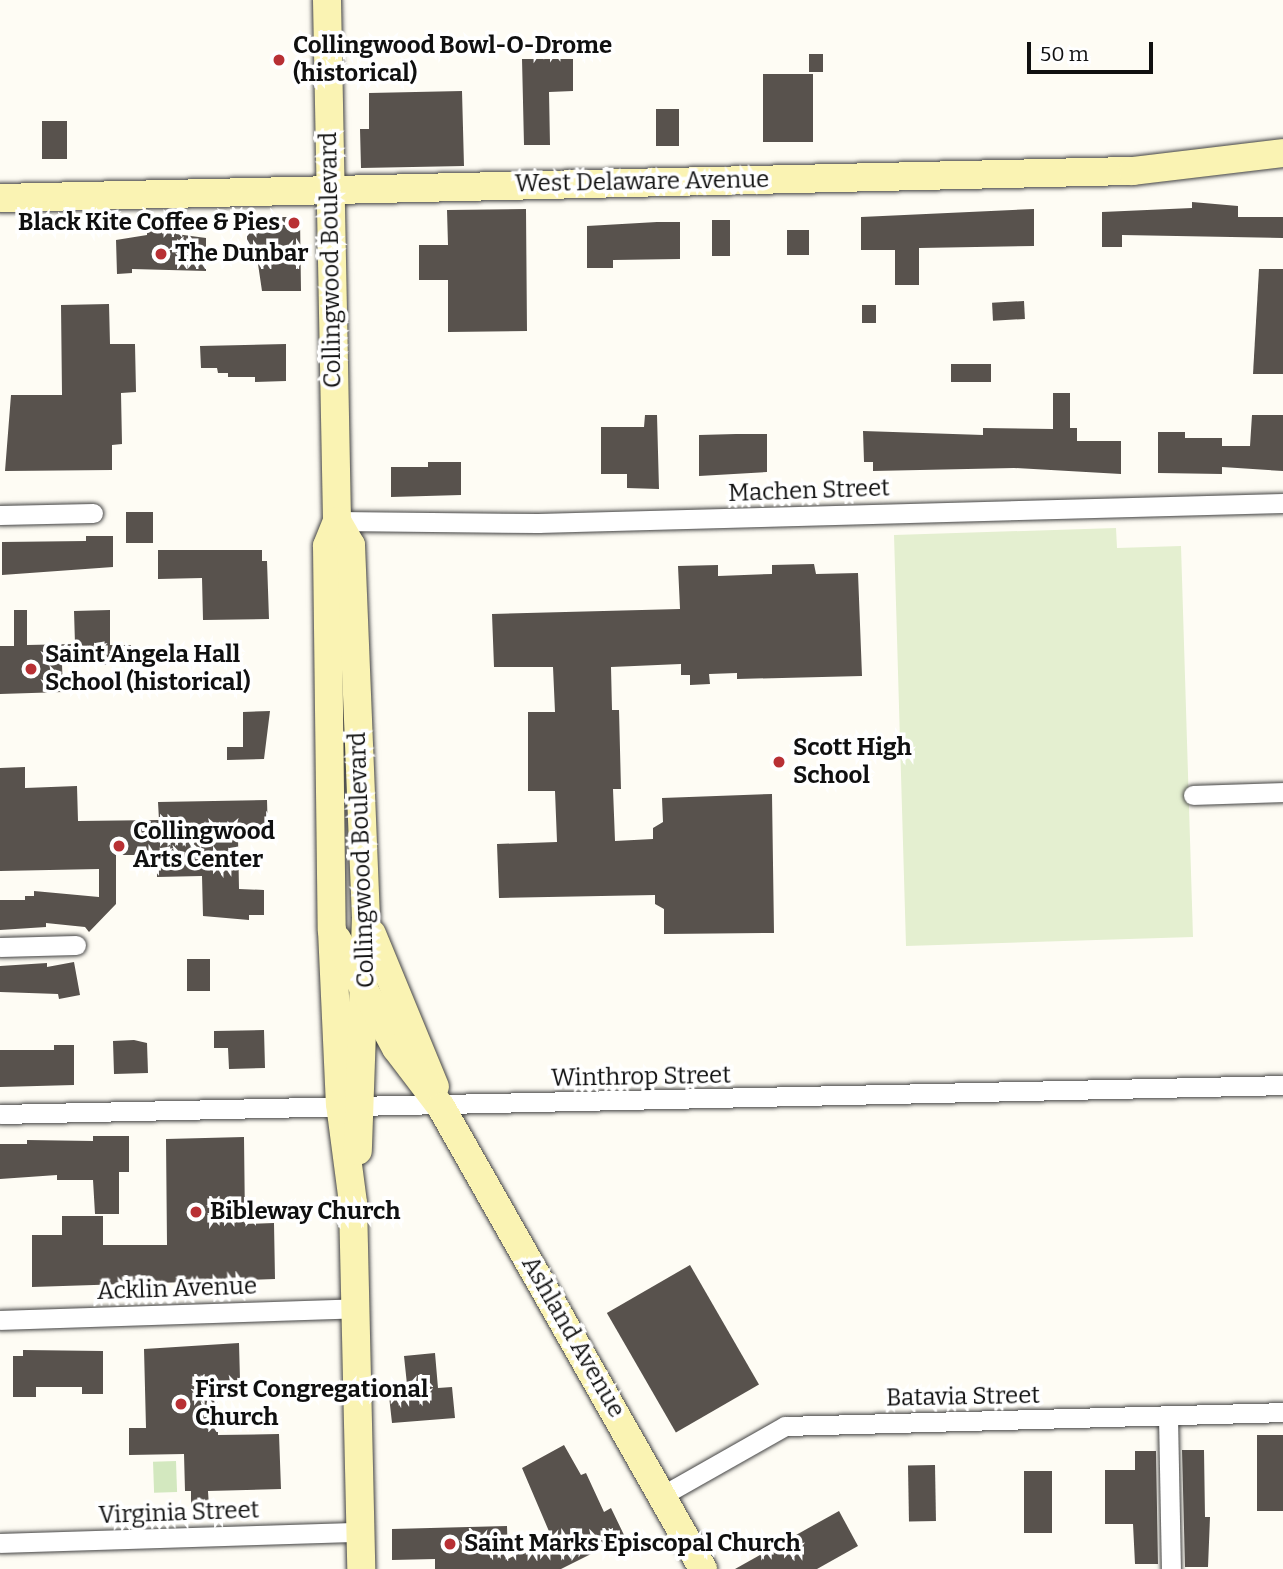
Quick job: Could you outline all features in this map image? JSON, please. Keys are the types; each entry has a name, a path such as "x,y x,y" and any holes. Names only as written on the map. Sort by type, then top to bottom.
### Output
{"street":[{"name":"Collingwood Boulevard","path":"327,0 337,521 327,546 332,930 351,1105 361,1569"},
{"name":"West Delaware Avenue","path":"0,198 1133,171 1283,153"},
{"name":"Machen Street","path":"337,521 538,523 1283,503"},
{"path":"0,515 93,513"},
{"name":"Collingwood Boulevard","path":"337,521 351,545 366,917 366,997 351,1105"},
{"path":"330,696 358,707"},
{"path":"1193,794 1283,792"},
{"name":"Ashland Avenue","path":"366,917 421,1047 441,1107"},
{"name":"Ashland Avenue","path":"332,930 396,1048 441,1107 703,1569"},
{"path":"0,947 76,945"},
{"name":"Winthrop Street","path":"0,1114 351,1105 441,1107 1283,1085"},
{"name":"Acklin Avenue","path":"0,1320 356,1308"},
{"name":"Batavia Street","path":"663,1496 785,1426 1283,1412"},
{"path":"1168,1416 1171,1569"},
{"name":"Virginia Street","path":"0,1543 360,1532"}],"green space":[{"path":"1116,528 1117,548 1181,546 1193,937 906,946 894,535"},
{"path":"176,1461 177,1492 154,1493 153,1462"}],"building":[{"path":"809,54 823,54 823,72 809,72"},
{"path":"522,59 573,59 573,91 549,92 550,145 524,145"},
{"path":"763,74 813,74 813,142 763,142"},
{"path":"462,91 464,166 361,168 360,129 369,129 369,93"},
{"path":"656,109 679,109 679,146 656,146"},
{"path":"42,121 67,121 67,159 42,159"},
{"path":"1192,202 1238,206 1238,217 1283,217 1283,238 1122,235 1122,247 1102,247 1102,212 1192,208"},
{"path":"526,209 527,331 448,332 448,280 419,280 419,245 448,245 447,210"},
{"path":"1034,209 1034,246 919,248 919,285 895,285 895,250 861,250 861,217"},
{"path":"247,217 300,217 301,291 262,291 258,264 247,264"},
{"path":"712,220 730,220 730,256 712,256"},
{"path":"680,222 680,259 613,260 613,268 587,268 587,226"},
{"name":"The Dunbar","path":"176,230 176,234 206,238 206,271 132,269 132,273 117,274 116,240 147,235 147,231"},
{"path":"787,230 809,230 809,255 787,255"},
{"path":"1259,269 1283,269 1283,374 1253,374"},
{"path":"1024,301 1025,319 993,321 992,303"},
{"path":"109,304 110,344 135,344 136,392 121,393 122,444 112,445 112,470 5,471 11,395 62,395 61,305"},
{"path":"862,305 876,305 876,323 862,323"},
{"path":"286,344 286,381 255,382 255,377 228,377 228,373 218,373 217,368 201,368 200,346"},
{"path":"951,364 991,364 991,382 951,382"},
{"path":"1053,393 1070,393 1070,428 1077,428 1077,441 1121,441 1121,474 1014,468 873,471 873,462 864,462 863,431 983,435 983,428 1053,429"},
{"path":"645,415 657,415 659,489 627,488 627,474 601,474 601,427 644,427"},
{"path":"1252,415 1283,415 1283,471 1222,467 1222,474 1158,473 1158,432 1185,432 1185,438 1222,438 1222,446 1250,446"},
{"path":"767,434 767,472 699,476 699,435"},
{"path":"428,462 461,462 461,495 391,497 391,467 428,467"},
{"path":"126,512 153,512 153,543 126,543"},
{"path":"86,536 113,536 113,567 2,575 2,542 86,541"},
{"path":"158,550 262,550 262,561 267,561 269,619 203,620 202,578 158,579"},
{"name":"Scott High School","path":"814,564 816,574 858,573 862,676 737,679 737,673 709,674 710,684 690,685 690,675 681,675 681,664 611,667 612,710 619,710 621,789 613,789 615,841 653,839 653,828 663,822 662,798 772,794 774,933 664,934 664,909 655,904 655,895 499,898 497,844 557,842 555,791 528,791 528,712 555,712 553,667 494,667 492,614 680,609 678,566 718,565 718,576 772,574 772,565"},
{"path":"14,610 27,610 27,645 75,644 74,611 110,610 110,645 131,645 132,665 62,664 63,692 0,694 0,646 14,646"},
{"path":"270,711 264,759 227,760 227,747 243,747 243,712"},
{"path":"25,767 25,788 77,786 78,821 159,820 158,802 267,800 268,836 238,836 239,889 264,890 264,915 249,915 249,920 203,916 202,876 157,877 157,855 116,855 116,904 89,932 85,927 46,923 46,927 0,930 0,900 25,900 25,896 34,896 34,891 99,897 99,869 0,871 0,768"},
{"path":"187,959 210,959 210,991 187,991"},
{"path":"74,962 80,995 59,999 58,994 0,992 0,966 47,963 47,967"},
{"path":"264,1030 265,1068 229,1069 228,1048 214,1048 214,1031"},
{"path":"134,1040 147,1043 148,1073 114,1074 113,1041"},
{"path":"54,1045 74,1045 74,1085 0,1087 0,1050 54,1050"},
{"path":"93,1136 129,1136 129,1172 119,1172 119,1214 95,1214 93,1180 57,1180 57,1175 0,1179 0,1144 27,1144 27,1140 93,1141"},
{"name":"Bibleway Church","path":"244,1137 245,1224 274,1223 275,1279 32,1287 32,1235 62,1235 62,1216 103,1216 103,1245 167,1245 166,1139"},
{"path":"690,1265 759,1385 676,1433 607,1313"},
{"name":"First Congregational Church","path":"239,1343 240,1380 217,1381 218,1435 279,1434 281,1489 208,1491 209,1507 191,1507 191,1491 185,1491 184,1454 129,1455 129,1428 146,1428 144,1349"},
{"path":"23,1350 103,1351 103,1394 82,1394 82,1387 36,1387 36,1397 13,1397 13,1356 23,1356"},
{"path":"435,1353 438,1388 452,1387 455,1418 392,1423 389,1396 408,1394 404,1356"},
{"path":"1257,1435 1283,1435 1283,1511 1257,1511"},
{"path":"564,1445 581,1475 586,1473 604,1512 611,1508 625,1537 561,1569 435,1569 435,1559 392,1560 392,1529 507,1526 508,1559 551,1536 522,1468"},
{"path":"1182,1450 1204,1450 1205,1517 1210,1517 1208,1567 1185,1567"},
{"path":"1135,1451 1156,1451 1158,1564 1135,1564 1133,1524 1105,1524 1105,1470 1135,1470"},
{"path":"908,1465 935,1465 936,1521 909,1521"},
{"path":"1024,1471 1052,1471 1052,1533 1024,1533"},
{"path":"839,1511 858,1546 817,1569 735,1569"}],"place":[{"name":"Collingwood Bowl-O-Drome (historical)","path":"279,60"},
{"name":"Black Kite Coffee & Pies","path":"294,223"},
{"name":"The Dunbar","path":"161,254"},
{"name":"Saint Angela Hall School (historical)","path":"31,669"},
{"name":"Scott High School","path":"779,762"},
{"name":"Collingwood Arts Center","path":"119,846"},
{"name":"Bibleway Church","path":"196,1212"},
{"name":"First Congregational Church","path":"181,1404"},
{"name":"Saint Marks Episcopal Church","path":"450,1544"}]}
